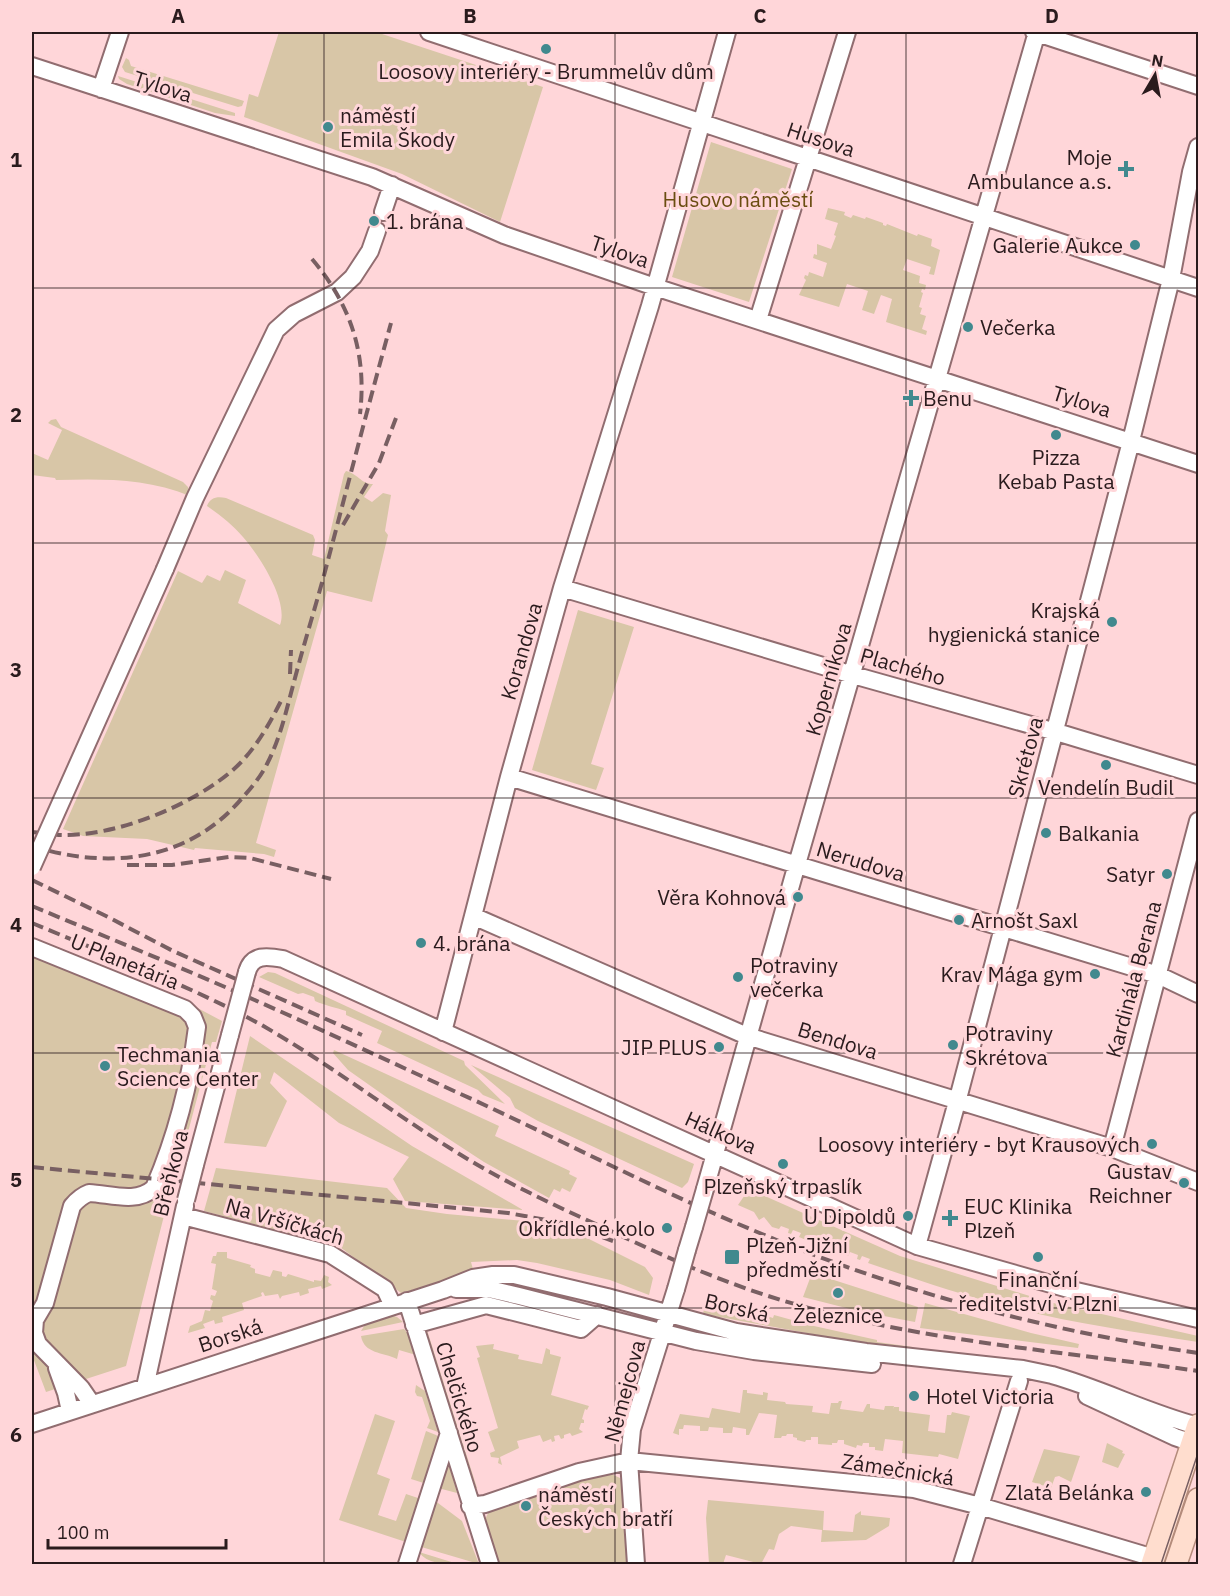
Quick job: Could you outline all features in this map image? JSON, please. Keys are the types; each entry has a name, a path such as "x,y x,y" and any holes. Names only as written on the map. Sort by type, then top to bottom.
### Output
{"main road":[{"path":"1153,1561 1197,1433"},
{"path":"1176,1564 1198,1499"}],"street":[{"path":"101,89 120,32"},
{"name":"Husova","path":"429,32 1198,288"},
{"path":"656,287 727,32"},
{"path":"758,320 848,32"},
{"path":"1036,32 1198,86"},
{"name":"Koperníkova","path":"687,1250 796,865 985,217 1036,32"},
{"name":"Tylova","path":"32,66 392,185 504,235 656,287 1131,440 1198,464"},
{"name":"Skrétova","path":"917,1246 958,1101 1131,440 1172,279 1191,172 1198,147"},
{"path":"382,212 392,185"},
{"path":"32,867 195,498 276,330 294,314 337,292 353,277 370,250 377,231"},
{"name":"Korandova","path":"443,1032 509,777 562,588 656,287"},
{"name":"Plachého","path":"562,588 1198,775"},
{"name":"Nerudova","path":"509,777 1158,975 1198,993"},
{"name":"Kardinála Berana","path":"1112,1148 1198,821"},
{"name":"Bendova","path":"473,916 747,1036 1112,1148 1198,1182"},
{"name":"U Planetária","path":"32,1327 45,1303 72,1206 76,1201 89,1193 135,1198 143,1196 154,1188 174,1136 182,1107 197,1027 193,1017 185,1008 34,949"},
{"name":"Hálkova","path":"247,972 250,963 260,957 283,959 917,1246 1072,1290 1198,1319"},
{"name":"Břeňkova","path":"145,1387 195,1165 247,972"},
{"name":"Na Vršíčkách","path":"185,1208 330,1254 385,1288 400,1304"},
{"name":"Němejcova","path":"629,1461 632,1429 687,1250"},
{"name":"Borská","path":"32,1424 443,1290 473,1278 514,1275 736,1332 791,1342 1053,1375 1083,1383 1172,1419 1197,1433"},
{"name":"Borská","path":"443,1290 489,1289 597,1314 696,1341 754,1351 1047,1385 1084,1395 1175,1437 1197,1433"},
{"name":"Chelčického","path":"400,1304 414,1325 471,1506"},
{"path":"414,1325 486,1305 582,1329 597,1314"},
{"path":"32,1327 38,1344 81,1388 92,1404"},
{"path":"55,1361 70,1411"},
{"path":"962,1564 1019,1380"},
{"path":"407,1564 448,1434"},
{"path":"490,1564 471,1506 485,1504 579,1472 629,1461 636,1564"},
{"name":"Zámečnická","path":"629,1461 914,1489 1118,1547 1153,1561"}],"green space":[{"path":"279,32 376,32 543,87 500,222 402,174 244,117 249,94 258,97"},
{"path":"126,58 131,66 244,101 242,106 238,107 125,72 122,67"},
{"path":"118,76 235,113 235,116 215,113 127,84"},
{"name":"Husovo náměstí","path":"711,142 792,169 749,302 672,277"},
{"path":"828,208 845,212 844,215 851,218 853,215 865,219 866,217 886,226 887,224 917,236 918,234 932,239 931,246 940,250 934,275 929,274 931,267 907,259 903,270 920,276 919,283 926,285 925,290 922,289 921,292 923,293 919,307 922,308 920,314 926,316 922,329 927,331 926,335 886,322 892,299 881,295 874,314 862,310 868,291 847,284 839,307 799,295 806,280 805,275 808,276 809,272 823,277 827,263 813,258 814,254 817,255 817,244 831,249 836,236 834,235 838,223 825,219"},
{"path":"56,419 61,427 183,482 188,487 190,496 141,483 56,480 32,475 32,453 48,460 62,430 48,423"},
{"path":"346,471 373,484 364,497 372,502 383,493 391,495 385,531 388,535 372,602 327,591 256,843 276,850 274,857 264,854 195,848 194,850 147,839 83,836 63,829 178,571 202,583 207,575 220,581 225,570 246,580 238,603 280,625 282,615 280,604 264,566 239,533 207,506 210,501 217,497 226,498 313,535 315,540 312,555 324,559"},
{"path":"578,610 634,627 591,764 604,768 596,790 532,770"},
{"name":"Techmania Science Center","path":"32,938 175,996 222,1021 216,1042 212,1042 171,1196 169,1196 126,1366 46,1392 32,1355"},
{"path":"268,972 275,973 464,1061 465,1065 505,1104 377,1043 382,1031 346,1015 346,1011 319,1003 314,997 303,993 298,994 259,977"},
{"path":"250,1036 412,1146 523,1210 405,1201 393,1179 409,1157 339,1123 274,1072 270,1083 287,1101 266,1147 224,1143"},
{"path":"334,1050 499,1126 495,1136 570,1171 569,1174 577,1178 570,1192 562,1188 560,1192 554,1189 549,1198 484,1162 348,1070 333,1053"},
{"path":"471,1065 694,1164 688,1182 682,1188 538,1121 515,1108 510,1098"},
{"path":"216,1168 387,1188 406,1208 559,1224 645,1267 653,1278 649,1295 610,1280 517,1260 471,1262 474,1273 401,1293 340,1247 204,1211"},
{"path":"749,1189 900,1256 1049,1302 1198,1336 1198,1342 1032,1313 973,1297 868,1263 870,1259 862,1256 860,1260 857,1259 858,1255 850,1252 848,1256 831,1250 832,1246 825,1243 823,1247 799,1237 801,1233 793,1230 791,1234 788,1233 789,1229 781,1226 779,1229 772,1227 764,1217 759,1220 754,1212 738,1205"},
{"path":"217,1252 227,1252 227,1258 251,1265 255,1273 270,1277 273,1270 282,1272 282,1276 286,1277 288,1274 314,1282 314,1280 321,1281 324,1275 329,1277 328,1282 332,1285 322,1289 321,1286 308,1289 309,1293 300,1296 299,1292 282,1296 280,1299 278,1294 265,1296 263,1292 262,1296 242,1303 244,1310 222,1317 223,1322 215,1324 214,1320 203,1324 205,1328 188,1333 190,1326 202,1321 205,1310 210,1311 213,1301 210,1299 211,1295 215,1296 217,1291 212,1289 216,1264 211,1263"},
{"path":"812,1273 918,1307 915,1322 803,1297"},
{"path":"706,1299 731,1301 732,1307 736,1306 773,1318 774,1315 877,1340 877,1342 913,1347 913,1349 855,1342 703,1314"},
{"path":"925,1303 1079,1344 1078,1348 920,1328"},
{"path":"390,1315 403,1322 361,1331 366,1323"},
{"path":"404,1329 410,1336 416,1355 399,1350 397,1359 375,1352 366,1346 361,1336"},
{"path":"427,1330 477,1488 472,1489 423,1332"},
{"path":"494,1344 493,1349 519,1355 518,1359 542,1364 546,1348 550,1350 550,1354 561,1357 551,1395 589,1406 587,1410 585,1409 582,1419 584,1423 581,1423 579,1429 583,1432 572,1436 570,1433 561,1439 559,1435 554,1436 555,1441 552,1442 551,1439 543,1442 540,1435 517,1441 519,1448 500,1457 502,1465 498,1463 499,1458 491,1457 490,1453 495,1451 488,1432 498,1428 477,1358 480,1357 476,1346"},
{"path":"416,1385 425,1391 438,1432 427,1428 430,1421 422,1397 417,1396 415,1392"},
{"path":"743,1390 747,1390 747,1393 763,1395 763,1392 768,1393 767,1400 813,1406 812,1412 829,1414 831,1403 839,1401 842,1401 840,1409 863,1412 867,1404 870,1404 870,1408 884,1410 885,1406 894,1406 893,1409 899,1407 899,1411 930,1415 928,1431 945,1433 947,1415 951,1415 952,1412 970,1416 958,1459 939,1454 938,1457 902,1453 903,1441 885,1439 883,1451 869,1447 869,1443 863,1443 862,1446 857,1445 856,1448 844,1444 844,1440 838,1440 832,1445 818,1444 818,1437 811,1437 811,1440 805,1442 797,1440 793,1434 774,1438 777,1415 759,1413 749,1435 746,1435 746,1429 733,1427 732,1433 723,1433 723,1428 709,1427 708,1431 700,1431 700,1426 684,1425 683,1429 679,1429 679,1435 673,1433 680,1414 709,1418 712,1408 740,1413"},
{"path":"375,1414 395,1421 377,1474 390,1479 378,1515 396,1521 406,1494 424,1500 409,1543 339,1520"},
{"path":"426,1431 440,1438 430,1485 411,1479"},
{"path":"1107,1443 1125,1454 1118,1468 1102,1462"},
{"path":"1044,1449 1080,1456 1071,1482 1059,1476 1055,1477 1051,1488 1032,1482"},
{"path":"448,1461 457,1493 438,1488"},
{"path":"607,1472 620,1478 623,1485 629,1564 497,1564 488,1542 485,1526 488,1513 494,1507"},
{"path":"434,1500 462,1521 479,1564 418,1546"},
{"path":"708,1500 824,1511 823,1530 853,1532 855,1515 861,1511 861,1515 890,1518 889,1526 866,1540 821,1542 822,1530 791,1526 779,1534 774,1550 769,1549 761,1564 726,1555 723,1564 709,1564 706,1518"},
{"path":"419,1552 458,1564 431,1561"}],"tram line":[{"path":"1161,1564 1198,1453"}],"railway":[{"path":"312,259 337,294 353,331 361,371 360,414"},
{"path":"32,846 89,858 146,855 173,847 198,835 222,819 259,777 272,754 283,722 391,323"},
{"path":"343,525 379,463 396,418"},
{"path":"290,674 291,650"},
{"path":"32,832 59,835 104,831 152,817 175,807 217,783 242,761 262,735 283,697"},
{"path":"127,865 172,865 229,857 250,858 331,879"},
{"path":"32,880 173,951 362,1035"},
{"path":"32,906 282,1012 690,1203 815,1255 922,1292 1031,1321 1198,1353"},
{"path":"32,923 146,970 231,1009 284,1038 435,1139 495,1175 566,1210 715,1277 787,1302 903,1329 1021,1348 1198,1371"},
{"path":"32,1167 508,1213 563,1223 613,1241"}],"place":[{"name":"Loosovy interiéry - Brummelův dům","path":"546,49"},
{"name":"náměstí Emila Škody","path":"328,127"},
{"name":"Moje Ambulance a.s.","path":"1126,169"},
{"name":"1. brána","path":"374,221"},
{"name":"Galerie Aukce","path":"1135,245"},
{"name":"Večerka","path":"968,327"},
{"name":"Benu","path":"911,398"},
{"name":"Pizza Kebab Pasta","path":"1056,435"},
{"name":"Krajská hygienická stanice","path":"1112,622"},
{"name":"Vendelín Budil","path":"1106,765"},
{"name":"Balkania","path":"1046,833"},
{"name":"Satyr","path":"1167,874"},
{"name":"Věra Kohnová","path":"798,897"},
{"name":"Arnošt Saxl","path":"959,920"},
{"name":"4. brána","path":"421,943"},
{"name":"Krav Mága gym","path":"1095,974"},
{"name":"Potraviny večerka","path":"738,977"},
{"name":"Potraviny Skrétova","path":"953,1045"},
{"name":"JIP PLUS","path":"719,1047"},
{"name":"Techmania Science Center","path":"105,1066"},
{"name":"Loosovy interiéry - byt Krausových","path":"1152,1144"},
{"name":"Plzeňský trpaslík","path":"783,1164"},
{"name":"Gustav Reichner","path":"1184,1183"},
{"name":"U Dipoldů","path":"908,1216"},
{"name":"EUC Klinika Plzeň","path":"950,1218"},
{"name":"Okřídlené kolo","path":"667,1228"},
{"name":"Plzeň-Jižní předměstí","path":"732,1257"},
{"name":"Finanční ředitelství v Plzni","path":"1038,1257"},
{"name":"Železnice","path":"838,1293"},
{"name":"Hotel Victoria","path":"914,1396"},
{"name":"Zlatá Belánka","path":"1146,1492"},
{"name":"náměstí Českých bratří","path":"526,1506"}]}
